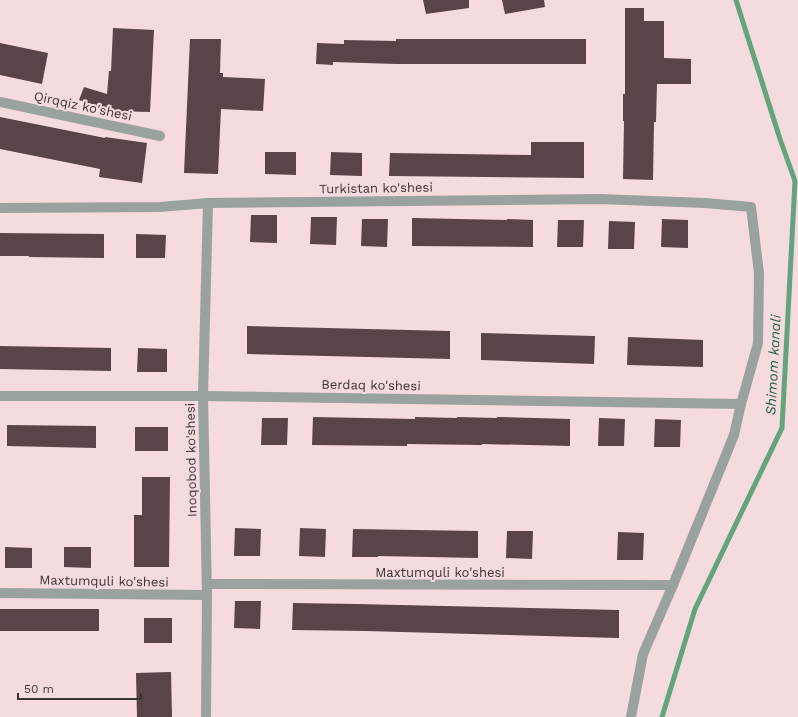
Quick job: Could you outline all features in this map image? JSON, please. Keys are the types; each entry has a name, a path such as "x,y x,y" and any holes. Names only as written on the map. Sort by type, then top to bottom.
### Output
{"street":[{"name":"Qirqqiz ko'shesi","path":"0,102 160,136"},
{"name":"Turkistan ko'shesi","path":"0,208 160,207 208,203 600,198 705,203 752,207 759,273 758,343 741,404"},
{"name":"Inoqobod ko'shesi","path":"206,717 207,584 203,396 208,203"},
{"name":"Berdaq ko'shesi","path":"0,396 203,396 741,404"},
{"path":"631,717 642,654 673,585 734,435 741,404"},
{"name":"Maxtumquli ko'shesi","path":"207,584 673,585"},
{"name":"Maxtumquli ko'shesi","path":"0,593 207,595"}],"building":[{"path":"423,0 469,0 469,8 426,14"},
{"path":"502,0 544,0 545,7 505,14"},
{"path":"625,8 644,8 644,21 664,21 664,58 691,59 691,84 657,84 656,122 654,122 653,180 623,179"},
{"path":"113,28 154,30 150,112 110,111 79,100 84,87 107,94 109,71 111,71"},
{"path":"190,39 221,39 220,73 223,73 223,77 265,79 263,111 221,109 218,174 184,173"},
{"path":"396,39 586,39 586,64 396,64 333,62 333,65 316,64 317,43 344,44 344,40 396,41"},
{"path":"0,43 48,53 42,84 0,75"},
{"path":"0,117 105,138 147,143 142,183 99,177 100,169 0,149"},
{"path":"531,142 584,142 584,178 389,176 390,153 531,155"},
{"path":"265,152 296,152 296,175 265,174"},
{"path":"331,152 362,153 362,176 330,175"},
{"path":"251,215 277,215 277,243 250,242"},
{"path":"311,217 337,217 336,245 310,244"},
{"path":"412,218 533,220 533,247 412,246"},
{"path":"362,219 388,219 387,247 361,246"},
{"path":"662,219 688,220 688,248 661,247"},
{"path":"558,220 584,220 583,247 557,247"},
{"path":"609,221 635,222 634,249 608,249"},
{"path":"0,233 104,234 104,258 0,256"},
{"path":"136,234 166,235 165,258 136,258"},
{"path":"247,326 450,331 450,359 247,354"},
{"path":"481,333 595,336 594,364 481,360"},
{"path":"628,337 703,340 703,367 627,365"},
{"path":"0,346 111,348 111,371 0,369"},
{"path":"138,348 167,349 167,372 137,372"},
{"path":"313,417 415,419 415,417 497,417 570,419 570,446 482,444 407,444 407,446 312,445"},
{"path":"262,418 288,418 287,445 261,445"},
{"path":"599,418 625,419 624,446 598,446"},
{"path":"655,419 681,420 680,447 654,447"},
{"path":"7,425 96,426 96,448 7,446"},
{"path":"135,427 168,427 168,451 135,451"},
{"path":"142,477 170,477 169,567 134,567 134,515 142,515"},
{"path":"235,528 261,529 260,556 234,556"},
{"path":"300,528 326,529 325,557 299,556"},
{"path":"353,529 478,531 478,558 378,556 352,557"},
{"path":"507,531 533,531 532,559 506,558"},
{"path":"618,532 644,533 643,560 617,560"},
{"path":"5,547 32,548 32,568 5,568"},
{"path":"64,547 91,547 91,568 64,567"},
{"path":"235,601 261,601 260,629 234,628"},
{"path":"293,603 619,610 619,638 292,630"},
{"path":"0,609 99,609 99,631 0,631"},
{"path":"144,618 172,618 172,643 144,643"},
{"path":"171,672 172,717 137,717 136,673"}],"waterway":[{"name":"Shimom kanali","path":"662,717 695,609 782,428 795,181 780,139 736,0"}]}
